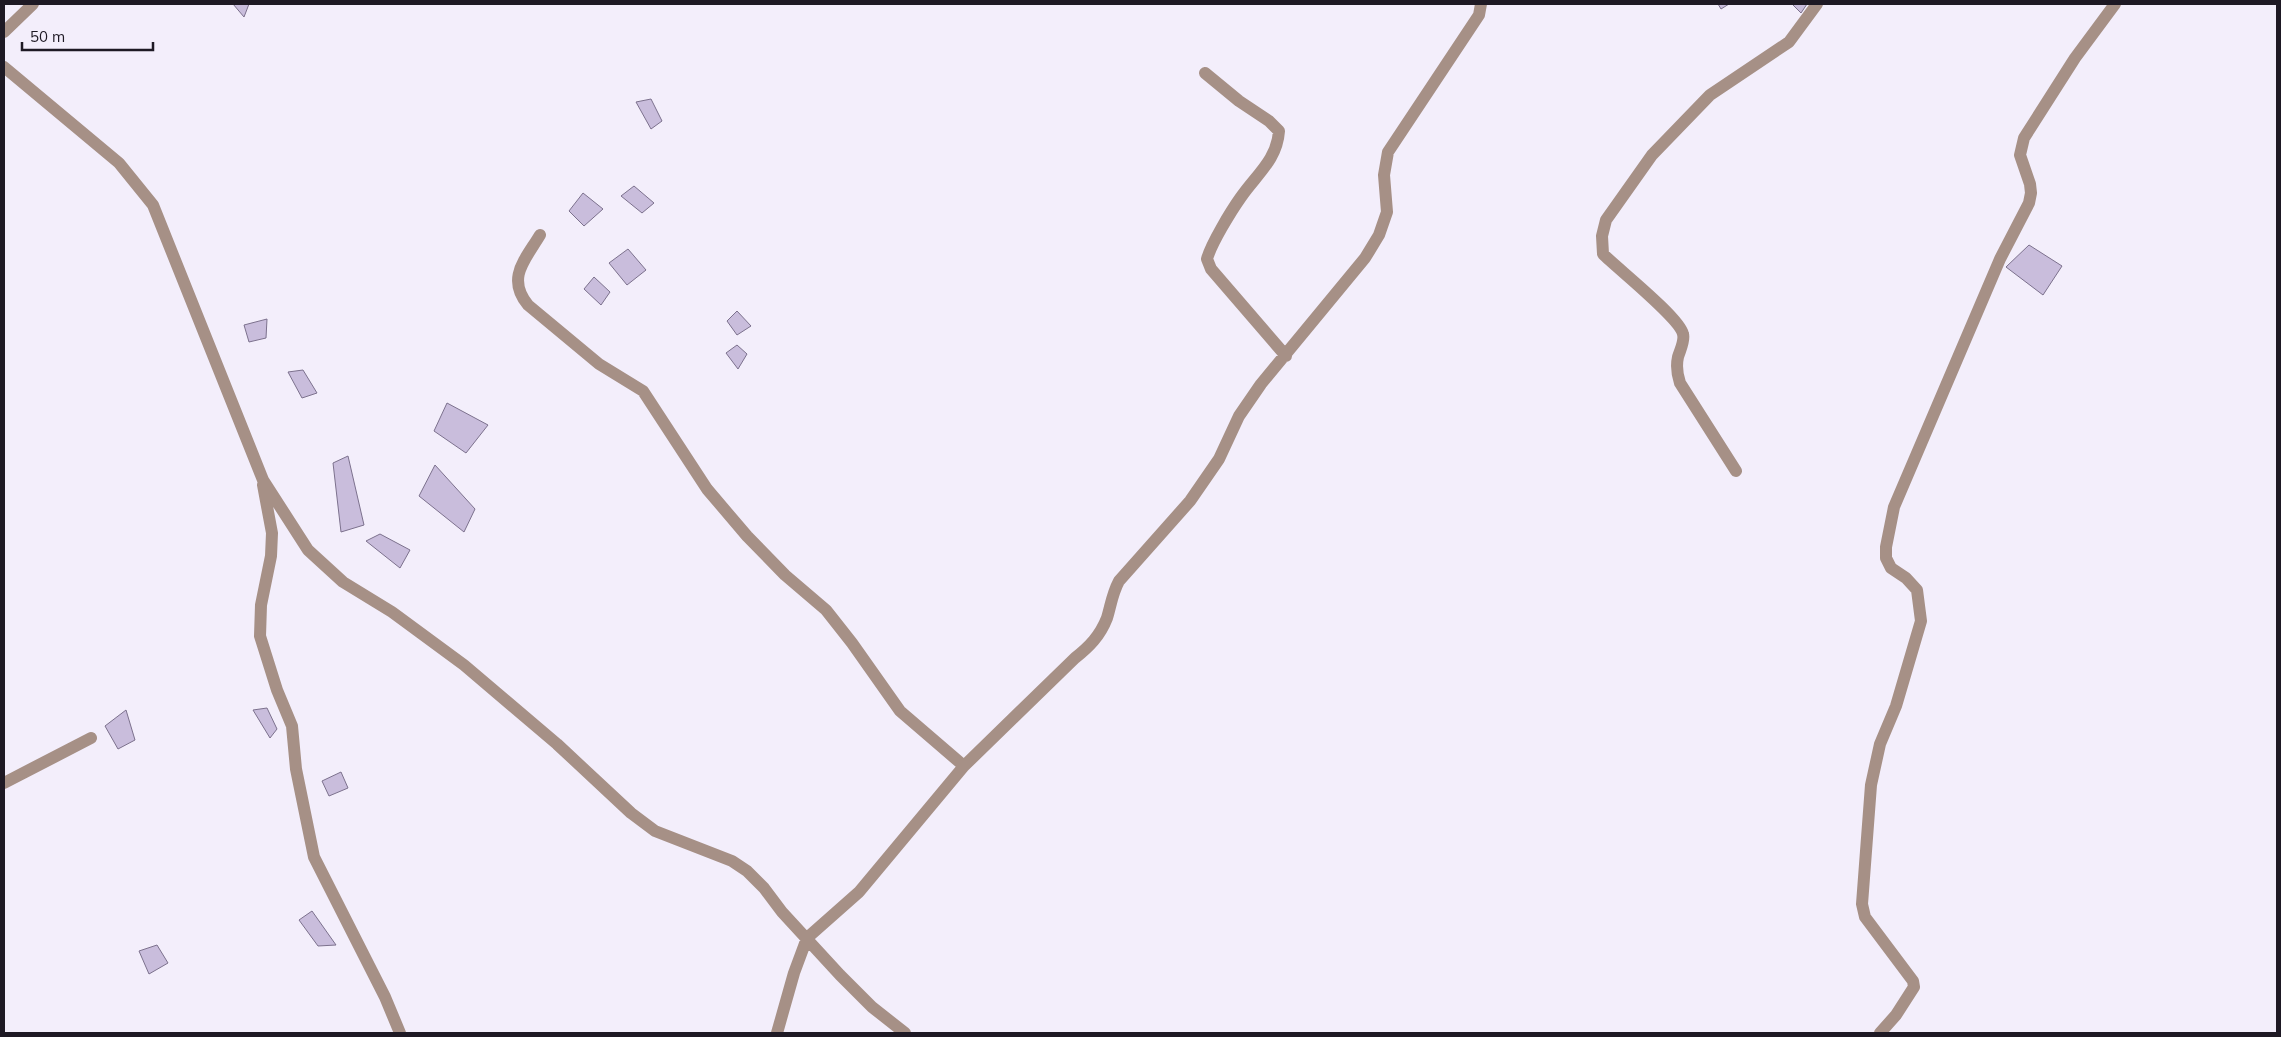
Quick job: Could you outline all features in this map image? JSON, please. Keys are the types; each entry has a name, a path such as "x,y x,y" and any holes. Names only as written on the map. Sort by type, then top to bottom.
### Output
{"street":[{"path":"4,32 33,4"},
{"path":"777,1033 794,974 807,938 859,892 964,766 1075,658 1090,646 1099,635 1107,618 1113,592 1119,581 1190,502 1219,459 1245,408 1261,384 1286,356 1339,287 1365,258 1379,235 1387,212 1384,175 1388,152 1479,15 1481,4"},
{"path":"1736,471 1680,383 1677,372 1678,358 1684,339 1682,330 1668,314 1603,254 1602,236 1606,220 1652,155 1710,95 1789,42 1817,4"},
{"path":"1880,1033 1896,1015 1914,987 1913,981 1865,916 1862,904 1871,785 1880,744 1896,706 1921,621 1917,590 1906,578 1891,568 1886,558 1886,547 1894,507 2000,259 2029,203 2030,184 2020,155 2021,146 2075,58 2115,4"},
{"path":"4,67 119,163 153,205 263,480 308,550 343,582 392,612 464,665 557,744 631,813 655,830 732,861 747,871 764,888 782,912 872,1007 905,1033"},
{"path":"1205,72 1239,102 1269,121 1279,131 1278,142 1271,159 1240,198 1208,253 1207,259 1211,269 1286,356"},
{"path":"540,235 517,275 520,295 528,305 599,364 643,391 708,489 747,536 785,575 826,610 862,656 900,711 964,766"},
{"path":"263,480 272,533 271,556 262,605 260,636 277,690 292,726 296,769 314,857 400,1033"},
{"path":"4,783 91,738"}],"building":[{"path":"233,4 249,4 244,17"},
{"path":"1718,4 1729,4 1721,9"},
{"path":"1792,4 1807,4 1801,13"},
{"path":"651,99 662,121 651,129 636,102"},
{"path":"634,186 654,203 642,213 621,196"},
{"path":"583,193 603,209 584,226 569,211"},
{"path":"2029,245 2062,266 2043,295 2006,267"},
{"path":"628,249 646,270 627,285 609,263"},
{"path":"594,277 610,292 601,305 584,289"},
{"path":"737,311 751,326 737,335 727,321"},
{"path":"267,319 266,338 249,342 244,325"},
{"path":"737,345 747,354 738,369 726,353"},
{"path":"303,370 317,393 302,398 288,372"},
{"path":"447,403 488,425 466,453 434,431"},
{"path":"348,456 364,525 341,532 333,463"},
{"path":"435,465 475,509 464,532 419,496"},
{"path":"380,534 410,550 400,568 366,541"},
{"path":"267,708 277,729 270,738 253,710"},
{"path":"126,710 135,740 118,749 105,726"},
{"path":"341,772 348,788 329,796 322,781"},
{"path":"312,911 336,945 318,946 299,920"},
{"path":"157,945 168,963 149,974 139,951"}]}
